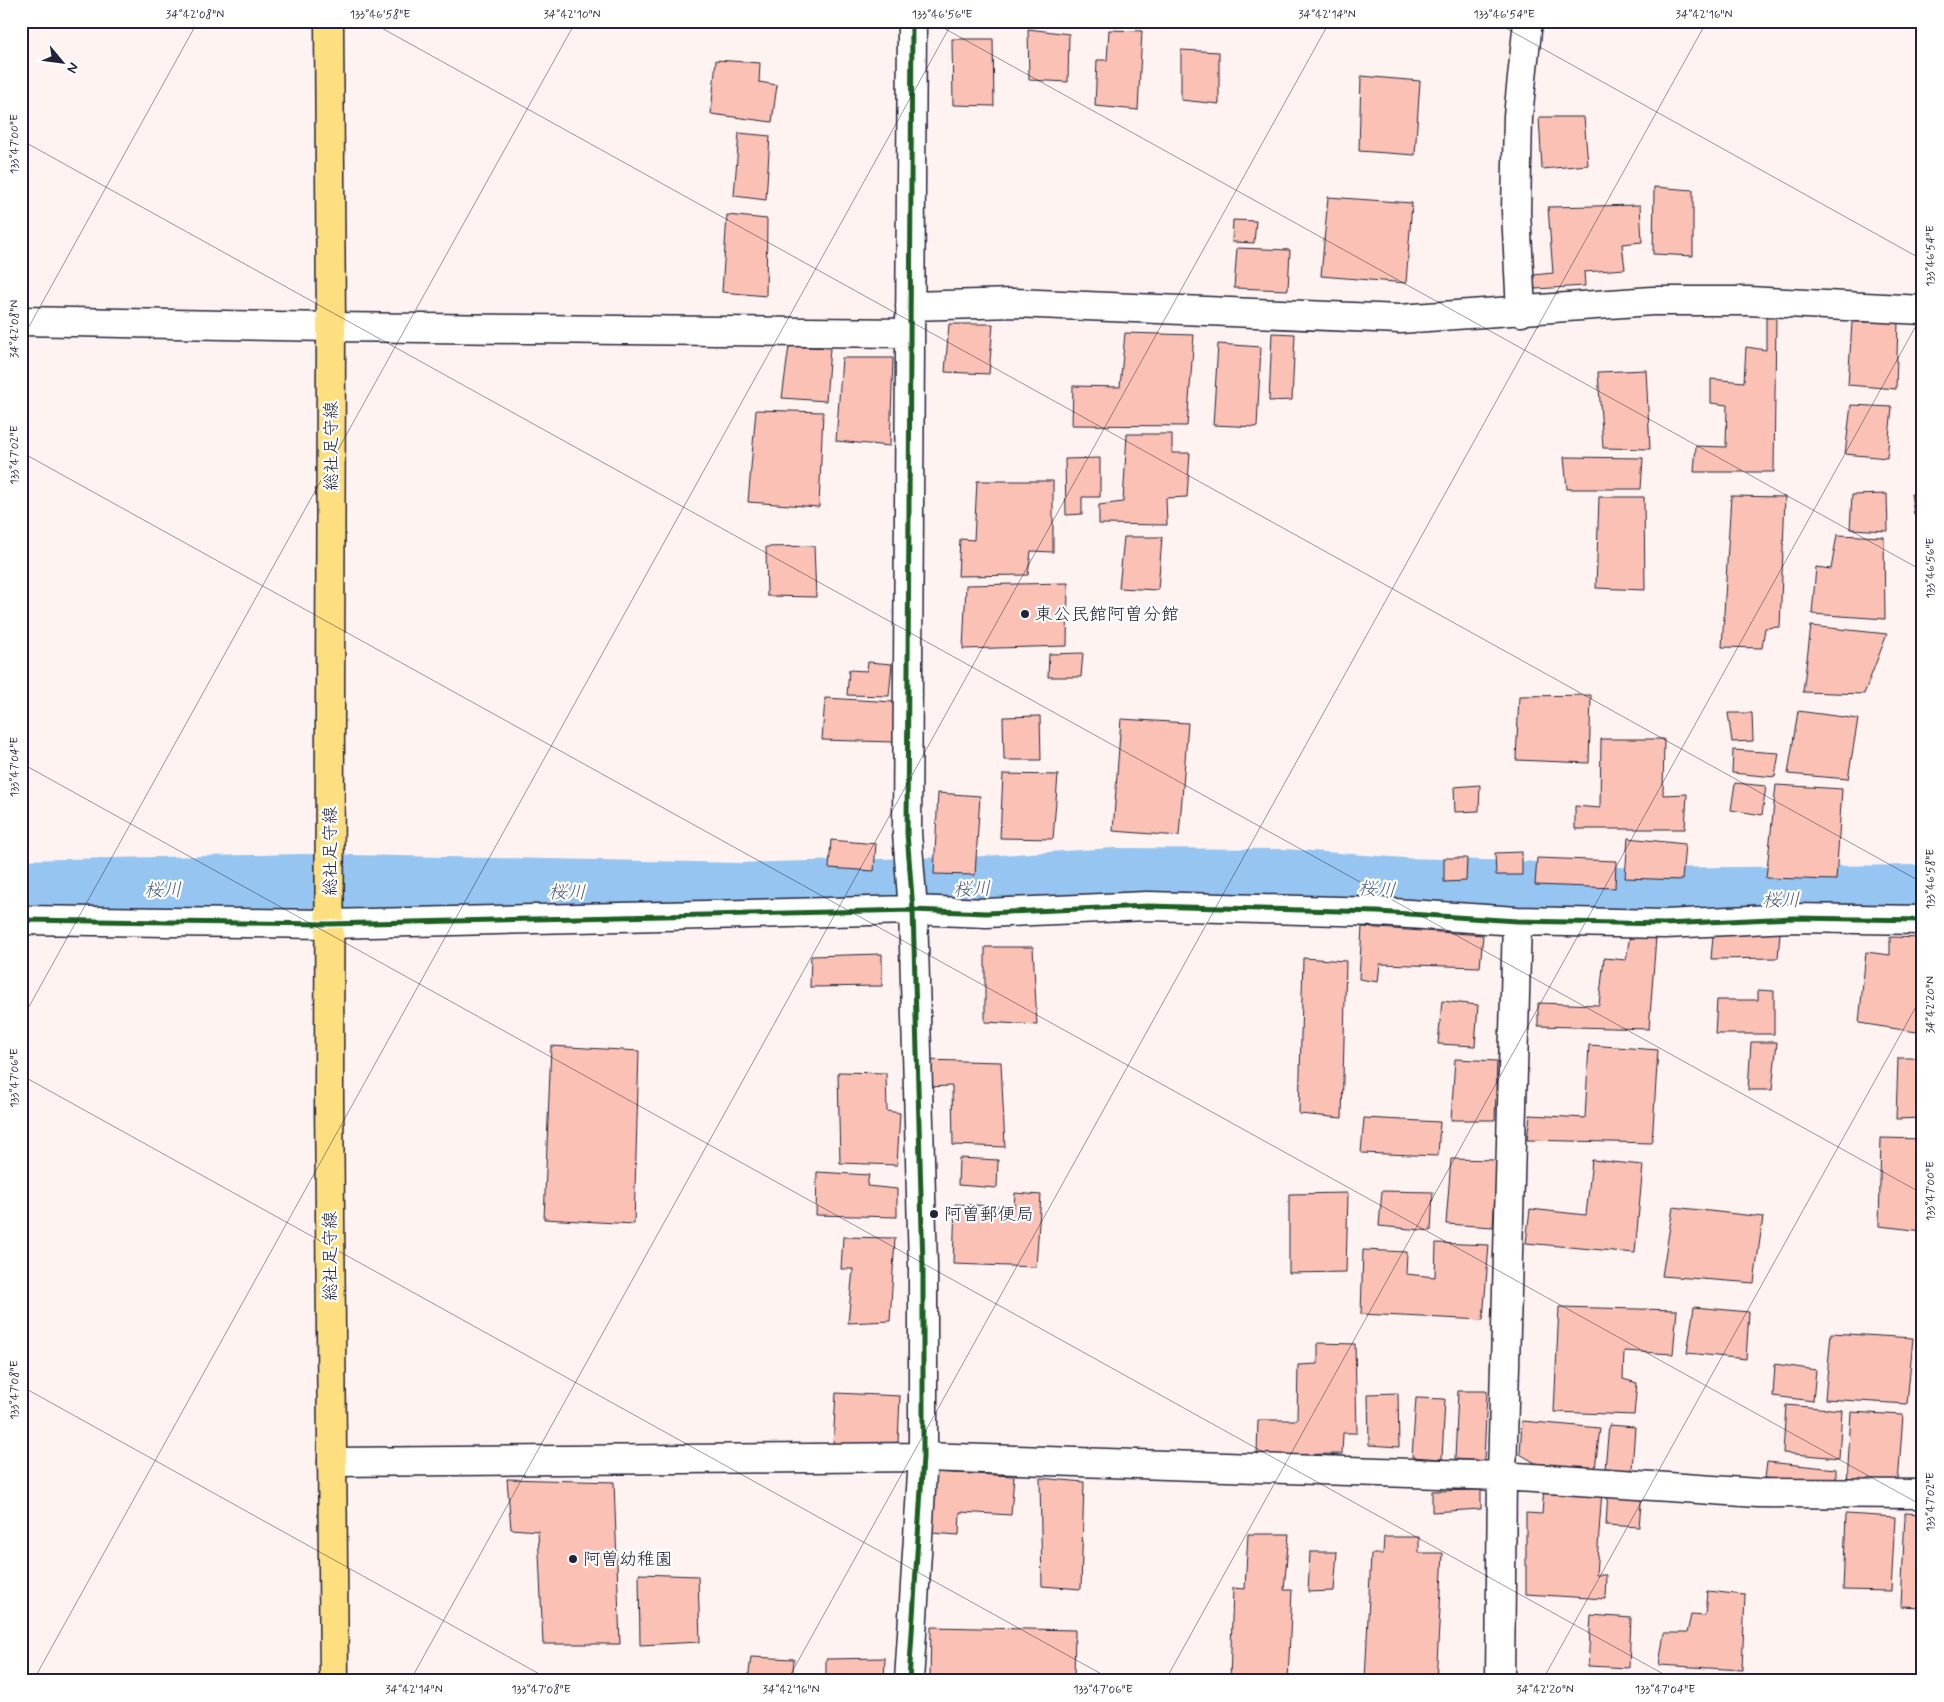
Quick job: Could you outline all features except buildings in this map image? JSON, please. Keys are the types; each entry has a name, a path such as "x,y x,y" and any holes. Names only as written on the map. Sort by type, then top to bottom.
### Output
{"main road":[{"name":"総社足守線","path":"329,21 331,327 330,916 334,1681"}],"street":[{"path":"909,1681 923,1457 923,1266 912,897 907,833 912,21"},
{"path":"1521,312 1516,211 1518,116 1528,21"},
{"path":"910,306 1014,303 1400,319 1521,312 1652,301 1748,301 1923,310"},
{"path":"21,321 331,327 910,333"},
{"path":"21,920 330,916 912,897 986,913 1147,906 1378,912 1517,921 1665,924 1792,918 1923,920"},
{"path":"1500,1681 1502,1476 1517,921"},
{"path":"332,1462 923,1457 1502,1476 1758,1493 1923,1494"}],"waterway":[{"name":"桜川","path":"21,892 301,886 741,895 984,888 1116,880 1283,881 1402,890 1519,893 1633,900 1923,897"}],"cycle path":[{"path":"909,1681 923,1457 923,1266 913,910 907,833 912,21"},
{"path":"21,920 329,924 913,910 986,913 1147,906 1378,912 1517,921 1665,924 1792,918 1923,920"}],"place":[{"name":"東公民館阿曽分館","path":"1025,614"},
{"name":"阿曽郵便局","path":"934,1214"},
{"name":"阿曽幼稚園","path":"573,1559"}]}
